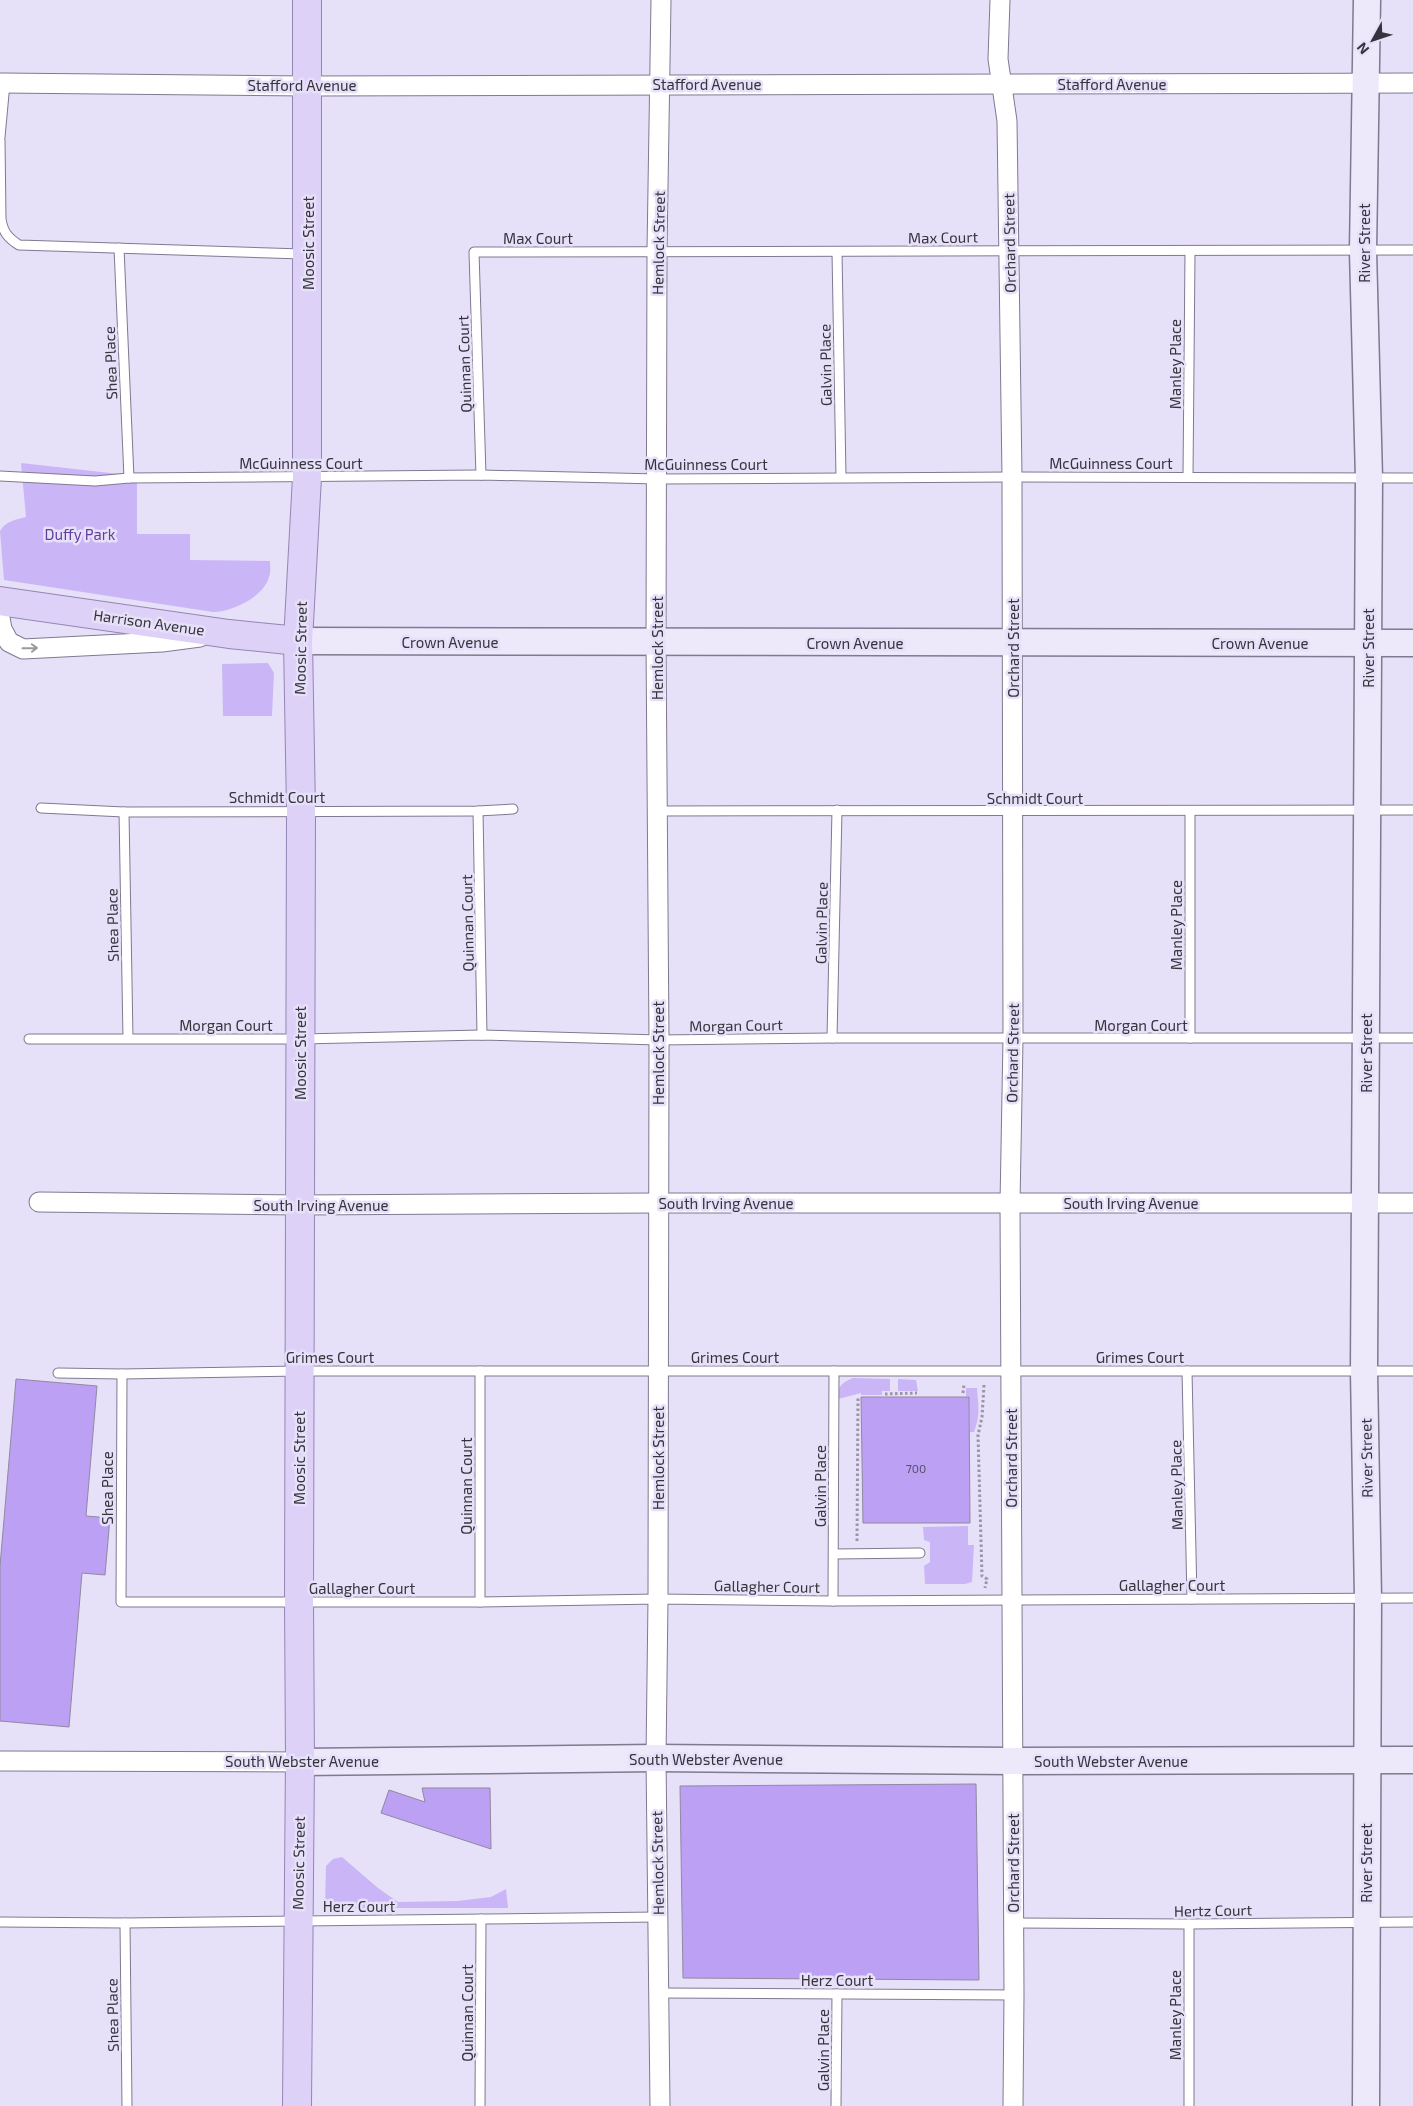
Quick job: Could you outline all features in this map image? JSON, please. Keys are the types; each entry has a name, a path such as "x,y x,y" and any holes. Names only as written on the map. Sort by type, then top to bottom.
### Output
{"main road":[{"name":"Moosic Street","path":"297,2106 300,1762 298,1601 301,1039 301,811 298,641 306,477 308,254 307,0"},
{"name":"River Street","path":"1366,2106 1368,1598 1364,1371 1367,643 1370,478 1363,251 1367,0"},
{"name":"Harrison Avenue","path":"0,602 229,634 298,641"},
{"name":"Crown Avenue","path":"298,641 1413,643"},
{"name":"South Webster Avenue","path":"300,1762 656,1758 1013,1761 1413,1760"}],"street":[{"name":"Hemlock Street","path":"660,2106 656,1758 659,1040 656,643 658,479 657,250 661,0"},
{"name":"Orchard Street","path":"1000,0 998,59 1007,121 1012,477 1013,1039 1010,1204 1013,2106"},
{"name":"Stafford Avenue","path":"3,83 308,86 1413,83"},
{"path":"0,618 2,629 9,642 23,649 162,642 229,634"},
{"name":"South Irving Avenue","path":"39,1202 300,1206 658,1203 1413,1203"},
{"name":"South Webster Avenue","path":"0,1761 300,1762"}],"lane":[{"path":"3,83 0,139 1,219 2,229 8,238 19,245 308,254"},
{"name":"Shea Place","path":"119,248 129,478"},
{"name":"Max Court","path":"474,252 657,250 1190,252 1413,250"},
{"name":"Quinnan Court","path":"474,252 481,474"},
{"name":"Galvin Place","path":"837,252 841,477"},
{"name":"Manley Place","path":"1188,478 1190,252"},
{"name":"McGuinness Court","path":"0,476 95,481 129,478 481,474 658,479 841,477 1413,478"},
{"name":"Schmidt Court","path":"41,808 124,812 478,811 513,809"},
{"name":"Galvin Place","path":"832,1038 837,810"},
{"name":"Schmidt Court","path":"657,811 1413,810"},
{"name":"Quinnan Court","path":"478,811 482,1035"},
{"name":"Manley Place","path":"1190,811 1190,1038"},
{"name":"Shea Place","path":"124,812 128,1038"},
{"name":"Morgan Court","path":"28,1039 301,1039 482,1035 659,1040 832,1038 1413,1038"},
{"name":"Grimes Court","path":"58,1373 122,1374 299,1371 1413,1371"},
{"name":"Quinnan Court","path":"480,1371 480,1602"},
{"name":"Galvin Place","path":"833,1600 834,1371"},
{"name":"Manley Place","path":"1187,1371 1192,1599"},
{"name":"Shea Place","path":"120,1602 122,1374"},
{"path":"834,1554 920,1553"},
{"name":"Gallagher Court","path":"120,1602 1413,1598"},
{"name":"Herz Court","path":"0,1922 125,1923 658,1918"},
{"name":"Quinnan Court","path":"480,2106 481,1919"},
{"name":"Hertz Court","path":"1013,1923 1413,1922"},
{"name":"Shea Place","path":"125,1923 126,2106"},
{"name":"Manley Place","path":"1189,1924 1189,2106"},
{"name":"Herz Court","path":"660,1993 1014,1995"},
{"name":"Galvin Place","path":"836,2106 837,1994"}],"path":[{"path":"984,1384 982,1417 978,1435 982,1576 987,1579 984,1599"},
{"path":"884,1394 917,1393"},
{"path":"857,1554 858,1397"}],"green space":[{"name":"Duffy Park","path":"21,463 137,476 137,534 190,534 190,560 270,561 270,573 266,584 261,591 246,602 229,609 213,612 4,580 0,531 8,523 26,517"},
{"path":"268,663 274,673 272,716 223,716 222,664"},
{"path":"853,1378 890,1379 890,1391 882,1391 882,1395 861,1395 861,1393 838,1399 841,1385"},
{"path":"898,1379 916,1380 918,1391 898,1391"},
{"path":"966,1388 977,1388 978,1415 974,1432 970,1432 969,1397 966,1396"},
{"path":"968,1526 968,1545 974,1545 972,1582 965,1584 925,1584 924,1566 930,1562 930,1542 924,1540 923,1527"},
{"path":"342,1857 378,1888 398,1902 457,1901 491,1897 506,1889 508,1908 325,1908 326,1866 333,1859"}],"building":[{"path":"16,1379 97,1386 86,1516 110,1518 105,1575 82,1573 69,1727 0,1721 0,1566"},
{"path":"861,1397 969,1397 970,1523 863,1523"},
{"path":"976,1784 979,1980 683,1978 680,1786"},
{"path":"422,1788 490,1788 491,1849 381,1813 389,1790 425,1802"}]}
